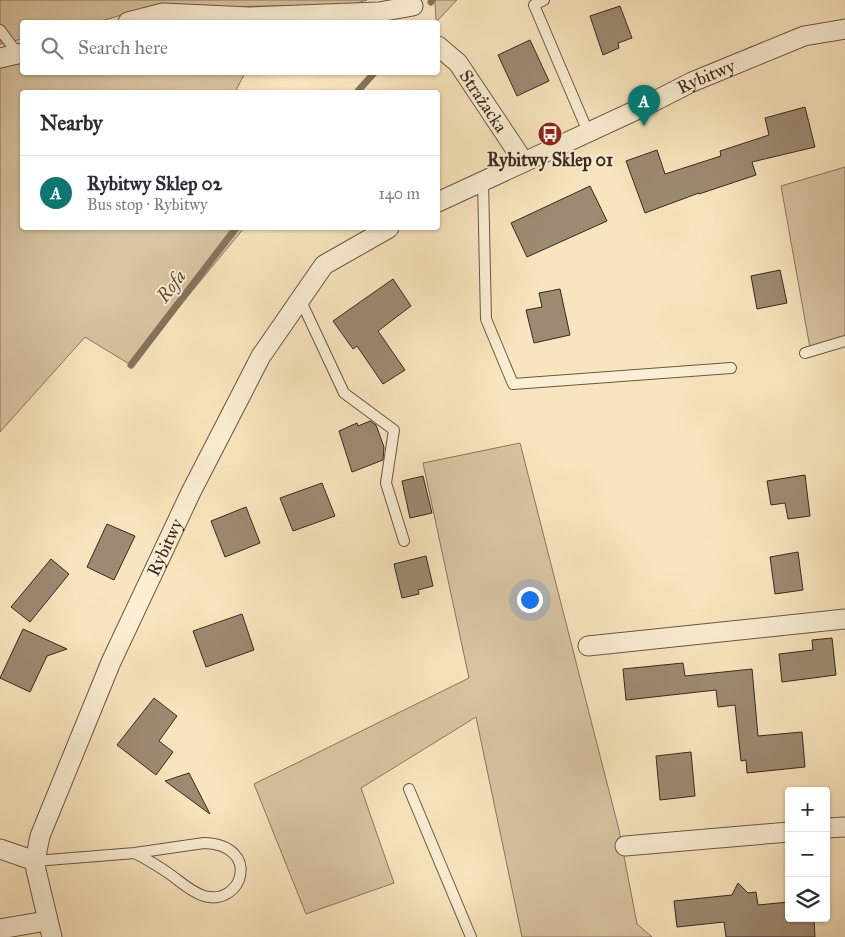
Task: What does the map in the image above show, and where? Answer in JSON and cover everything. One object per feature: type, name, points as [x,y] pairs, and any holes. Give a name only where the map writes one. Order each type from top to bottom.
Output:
[{"type":"street","points":[[137,20],[163,14],[249,17],[415,9]]},
{"type":"street","name":"Rybitwy","points":[[440,201],[692,82],[804,36],[845,29]]},
{"type":"street","name":"Strażacka","points":[[440,48],[458,63],[524,162]]},
{"type":"street","name":"Rybitwy","points":[[0,929],[49,929],[35,861],[46,820],[124,635],[192,492],[261,356],[324,265],[385,230]]},
{"type":"street","points":[[588,646],[845,619]]},
{"type":"street","points":[[830,828],[845,826]]},
{"type":"street","points":[[625,846],[785,832]]},
{"type":"street","points":[[0,849],[35,861]]},
{"type":"lane","points":[[544,0],[534,5],[588,132]]},
{"type":"lane","points":[[0,30],[14,55]]},
{"type":"lane","points":[[483,181],[486,319],[513,384],[731,368]]},
{"type":"lane","points":[[300,300],[344,393],[394,430],[386,483],[404,540]]},
{"type":"lane","points":[[805,353],[845,341]]},
{"type":"lane","points":[[409,789],[471,937]]},
{"type":"lane","points":[[35,861],[135,853],[204,843],[220,844],[227,847],[237,857],[240,864],[240,876],[233,890],[227,894],[218,897],[203,896],[188,888],[157,865],[135,853]]},
{"type":"shaded area","points":[[0,0],[367,0],[350,5],[201,7],[155,5],[105,20],[20,20],[20,39],[0,44]]},
{"type":"shaded area","points":[[435,0],[457,0],[438,20],[436,20]]},
{"type":"shaded area","points":[[20,63],[20,75],[244,75],[236,90],[20,90],[20,230],[242,230],[131,365],[85,337],[0,432],[0,68]]},
{"type":"shaded area","points":[[845,167],[845,338],[810,348],[781,186]]},
{"type":"shaded area","points":[[520,443],[619,830],[637,924],[652,937],[522,937],[476,717],[361,788],[394,883],[306,914],[254,784],[469,678],[423,463]]},
{"type":"building","points":[[620,6],[632,38],[618,43],[619,48],[603,55],[590,16]]},
{"type":"building","points":[[530,40],[549,81],[517,96],[498,55]]},
{"type":"building","points":[[805,107],[815,147],[752,162],[756,175],[645,213],[626,161],[657,150],[665,174],[721,156],[720,151],[769,135],[765,118]]},
{"type":"building","points":[[590,186],[607,221],[527,257],[511,223]]},
{"type":"building","points":[[780,270],[787,303],[757,309],[751,276]]},
{"type":"building","points":[[393,279],[411,306],[378,331],[405,370],[383,384],[357,346],[353,349],[333,321]]},
{"type":"building","points":[[560,289],[570,335],[534,343],[526,310],[542,307],[539,293]]},
{"type":"building","points":[[370,421],[376,425],[384,447],[383,460],[352,472],[339,431],[357,423],[358,426]]},
{"type":"building","points":[[805,475],[810,516],[788,519],[785,503],[771,505],[767,481]]},
{"type":"building","points":[[423,476],[432,513],[410,518],[402,481]]},
{"type":"building","points":[[322,483],[335,516],[293,531],[280,498]]},
{"type":"building","points":[[246,507],[260,543],[225,557],[211,521]]},
{"type":"building","points":[[107,524],[135,536],[114,580],[87,567]]},
{"type":"building","points":[[798,552],[803,590],[775,594],[770,557]]},
{"type":"building","points":[[426,556],[433,586],[418,590],[419,594],[402,598],[394,564]]},
{"type":"building","points":[[51,559],[69,574],[30,622],[11,607]]},
{"type":"building","points":[[242,614],[254,650],[206,667],[193,631]]},
{"type":"building","points":[[23,629],[67,649],[47,656],[30,692],[0,678]]},
{"type":"building","points":[[832,638],[836,675],[782,682],[779,654],[813,650],[812,640]]},
{"type":"building","points":[[683,663],[685,676],[752,669],[758,736],[802,732],[805,767],[747,773],[746,760],[741,761],[735,705],[718,707],[716,690],[626,700],[623,669]]},
{"type":"building","points":[[154,698],[177,716],[159,741],[173,752],[156,775],[117,745]]},
{"type":"building","points":[[691,752],[695,796],[660,800],[656,756]]},
{"type":"building","points":[[189,773],[210,814],[165,781]]},
{"type":"building","points":[[738,883],[748,893],[756,892],[758,905],[785,902],[785,922],[814,922],[815,937],[726,937],[724,922],[677,927],[674,901],[732,895]]},
{"type":"waterway","name":"Rofa","points":[[359,90],[372,75]]},
{"type":"waterway","name":"Rofa","points":[[131,365],[234,230]]},
{"type":"place","name":"Rybitwy Sklep 02","points":[[644,126]]},
{"type":"place","name":"Rybitwy Sklep 01","points":[[550,134]]}]
